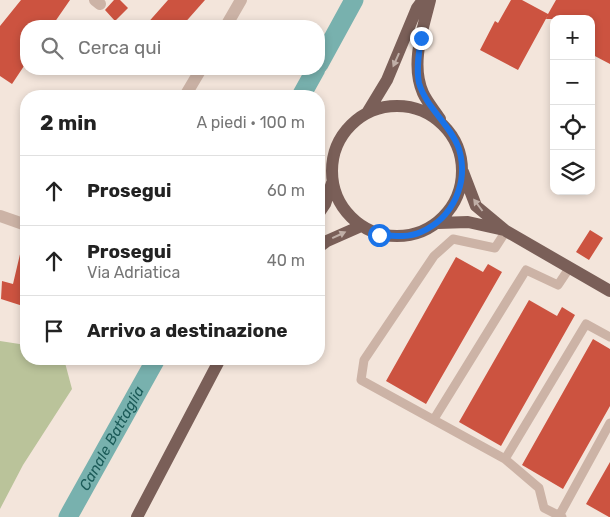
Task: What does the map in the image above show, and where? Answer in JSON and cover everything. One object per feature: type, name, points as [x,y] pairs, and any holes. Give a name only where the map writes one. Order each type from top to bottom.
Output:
[{"type":"main road","points":[[367,113],[387,80],[417,8],[423,0]]},
{"type":"main road","points":[[430,0],[419,52],[419,82],[424,95],[448,130],[458,149],[462,171],[476,206],[506,230],[610,291]]},
{"type":"main road","points":[[325,204],[332,183],[332,162],[338,142],[350,126],[367,113],[388,106],[410,107],[431,115],[448,130]]},
{"type":"main road","points":[[332,183],[338,200],[347,214],[361,226],[379,235],[400,237],[420,233],[438,223],[451,208],[460,190],[462,171]]},
{"type":"main road","points":[[438,223],[468,222],[506,230]]},
{"type":"main road","points":[[325,244],[361,226]]},
{"type":"main road","points":[[137,517],[217,365]]},
{"type":"street","points":[[229,20],[241,0]]},
{"type":"street","points":[[189,90],[197,75]]},
{"type":"street","points":[[0,216],[20,223]]},
{"type":"lane","points":[[506,230],[495,248],[454,239],[434,256],[364,360],[361,380],[505,459],[539,488],[544,508],[560,516],[610,423]]},
{"type":"lane","points":[[434,419],[526,270],[558,285],[570,268]]},
{"type":"lane","points":[[505,459],[586,324],[610,337]]},
{"type":"green space","points":[[0,341],[20,344],[20,365],[66,365],[72,389],[23,465],[0,509]]},
{"type":"building","points":[[21,0],[70,0],[56,20],[20,20],[20,72],[12,84],[0,76],[0,26]]},
{"type":"building","points":[[114,0],[120,0],[128,8],[116,20],[105,10]]},
{"type":"building","points":[[168,0],[205,0],[187,20],[150,20]]},
{"type":"building","points":[[511,0],[522,0],[548,14],[556,0],[610,0],[610,64],[595,56],[595,15],[550,15],[550,19],[546,19],[548,15],[518,70],[480,50],[495,21],[498,23]]},
{"type":"building","points":[[590,230],[603,238],[589,260],[576,252]]},
{"type":"building","points":[[20,254],[20,305],[1,299],[2,281],[13,284]]},
{"type":"building","points":[[456,257],[483,272],[488,264],[502,272],[426,404],[386,381]]},
{"type":"building","points":[[529,300],[557,316],[562,307],[575,315],[501,446],[459,422]]},
{"type":"building","points":[[593,339],[610,349],[610,406],[563,489],[522,465]]},
{"type":"building","points":[[610,462],[610,517],[609,517],[586,504]]},
{"type":"waterway","name":"Canale Battaglia","points":[[325,53],[354,0]]},
{"type":"waterway","name":"Canale Battaglia","points":[[304,90],[313,75]]},
{"type":"waterway","name":"Canale Battaglia","points":[[68,517],[153,365]]},
{"type":"route","points":[[379,235],[400,237],[420,233],[438,223],[451,208],[460,190],[462,171],[458,149],[448,130],[424,95],[419,82],[418,69],[421,38]]}]
